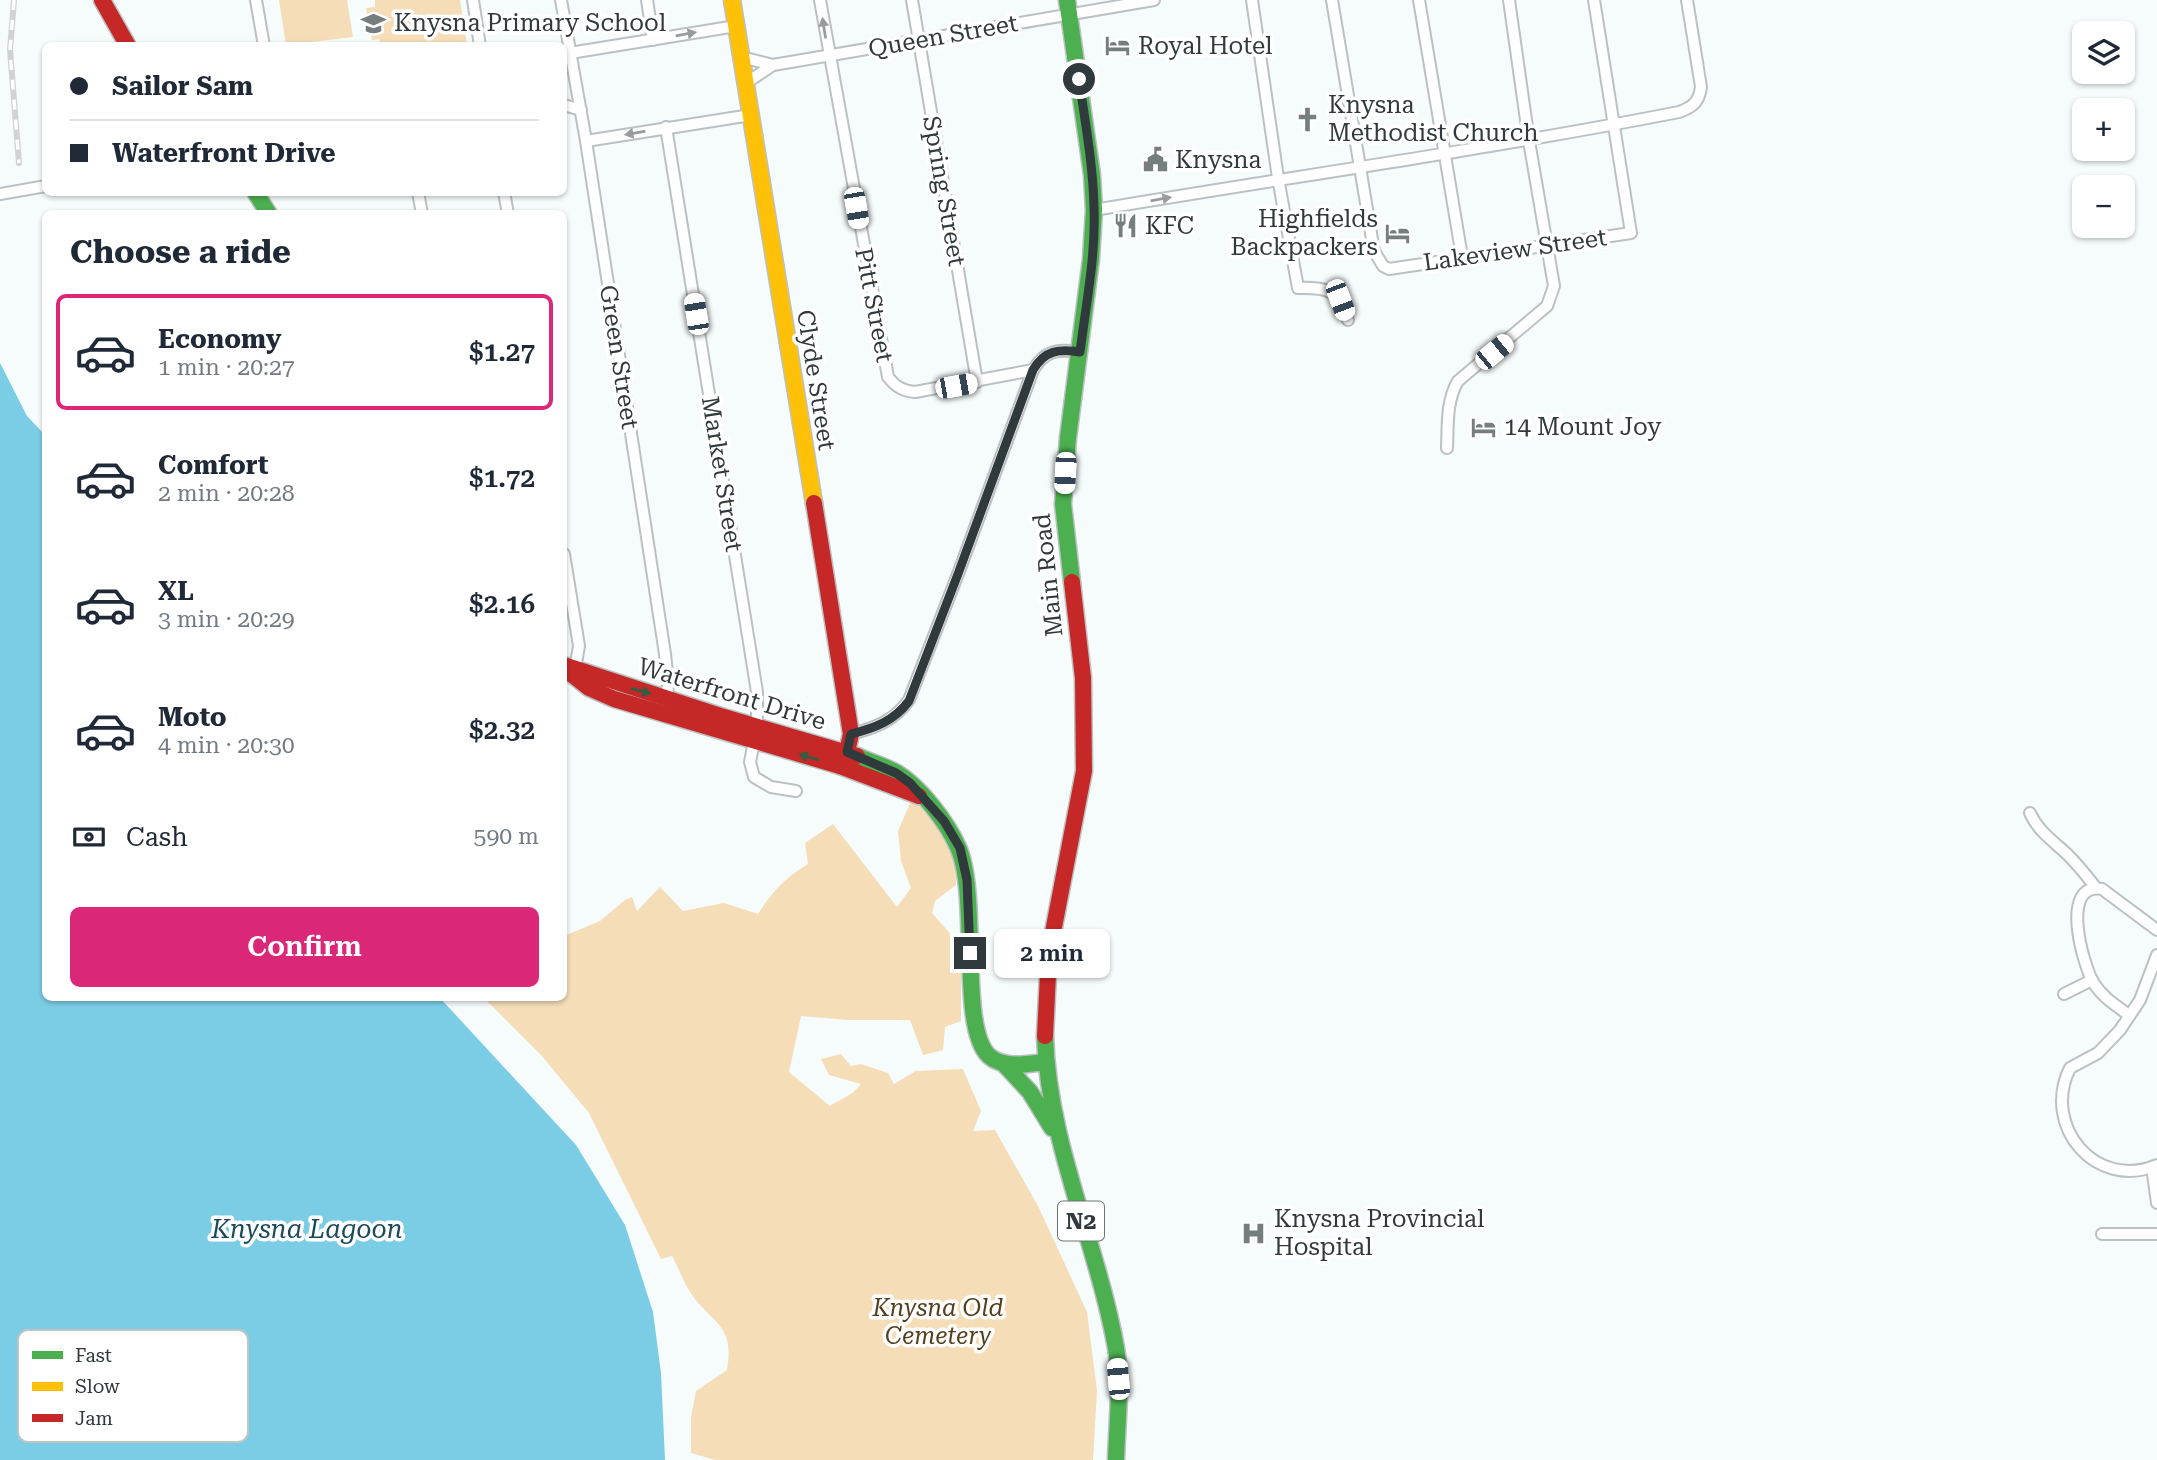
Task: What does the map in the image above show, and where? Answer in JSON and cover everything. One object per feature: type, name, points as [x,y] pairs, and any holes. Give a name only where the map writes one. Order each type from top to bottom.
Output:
[{"type":"main road","points":[[102,0],[126,42]]},
{"type":"main road","name":"Clyde Street","points":[[732,0],[851,734],[843,759]]},
{"type":"main road","name":"Main Road","points":[[1046,1062],[1045,1016],[1049,953],[1084,771],[1083,678],[1063,504],[1068,438],[1091,259],[1094,210],[1092,175],[1068,7]]},
{"type":"main road","name":"Waterfront Drive","points":[[569,669],[668,699],[756,734]]},
{"type":"main road","name":"Waterfront Drive","points":[[569,669],[589,688],[663,715],[756,734],[896,773],[910,783],[944,821],[960,848],[967,880],[974,1022],[978,1040],[983,1051],[1004,1064],[1030,1092],[1058,1138]]},
{"type":"main road","points":[[1004,1064],[1046,1062]]},
{"type":"main road","name":"N2","points":[[1046,1062],[1058,1138],[1105,1301],[1116,1350],[1116,1460]]},
{"type":"street","points":[[256,0],[263,42]]},
{"type":"street","points":[[473,0],[479,42]]},
{"type":"street","name":"Green Street","points":[[561,0],[586,141],[665,654],[668,699],[663,715]]},
{"type":"street","points":[[647,0],[653,40]]},
{"type":"street","name":"Pitt Street","points":[[820,0],[888,377],[905,391],[915,392],[1033,370]]},
{"type":"street","name":"Spring Street","points":[[912,0],[978,382]]},
{"type":"street","name":"Queen Street","points":[[741,57],[773,65],[918,40],[1068,7],[1154,0]]},
{"type":"street","points":[[1252,0],[1278,178],[1298,288],[1316,288],[1334,294],[1340,300],[1348,320]]},
{"type":"street","points":[[1332,0],[1359,167]]},
{"type":"street","points":[[1419,0],[1462,257]]},
{"type":"street","points":[[1447,448],[1448,411],[1458,381],[1547,306],[1554,286],[1529,141],[1510,0]]},
{"type":"street","points":[[1594,0],[1612,125]]},
{"type":"street","points":[[1094,210],[1278,178],[1529,141],[1679,112],[1690,108],[1699,97],[1699,70],[1687,0]]},
{"type":"street","points":[[570,53],[736,26]]},
{"type":"street","name":"Queen Street","points":[[746,83],[773,65]]},
{"type":"street","points":[[567,90],[576,85]]},
{"type":"street","points":[[567,106],[581,110]]},
{"type":"street","points":[[586,141],[751,115]]},
{"type":"street","name":"Lakeview Street","points":[[1359,167],[1377,258],[1383,266],[1390,269],[1632,233],[1612,125]]},
{"type":"street","name":"Market Street","points":[[666,127],[757,692],[756,734],[750,762],[754,777],[771,787],[796,791]]},
{"type":"street","points":[[0,194],[42,187]]},
{"type":"street","points":[[851,734],[874,728],[889,720],[901,712],[909,701],[1033,370],[1039,361],[1053,351],[1080,352]]},
{"type":"street","points":[[567,572],[579,646],[569,669]]},
{"type":"street","points":[[2030,813],[2045,835],[2096,888],[2111,895],[2157,930]]},
{"type":"street","points":[[2096,888],[2081,899],[2077,915],[2080,948],[2092,980],[2110,1003],[2129,1015]]},
{"type":"street","points":[[2157,955],[2140,1000],[2110,1042],[2098,1053],[2070,1068],[2063,1091],[2062,1109],[2073,1142],[2102,1166],[2132,1172],[2154,1166],[2157,1203]]},
{"type":"street","points":[[2064,994],[2092,980]]},
{"type":"street","points":[[2102,1234],[2157,1234]]},
{"type":"green space","points":[[279,0],[347,0],[353,37],[286,42]]},
{"type":"green space","points":[[375,0],[460,0],[467,42],[372,40],[366,8],[375,7]]},
{"type":"green space","name":"Knysna Old Cemetery","points":[[911,801],[929,812],[955,849],[956,885],[935,901],[932,913],[961,946],[961,1021],[945,1027],[943,1050],[923,1055],[910,1020],[849,1020],[801,1016],[789,1072],[830,1106],[861,1084],[829,1075],[821,1059],[841,1054],[851,1066],[861,1064],[888,1073],[894,1084],[916,1071],[963,1069],[981,1111],[973,1131],[995,1130],[1038,1206],[1087,1312],[1097,1390],[1093,1460],[715,1460],[691,1453],[691,1417],[696,1391],[727,1370],[729,1355],[725,1334],[692,1295],[672,1256],[661,1259],[589,1113],[542,1056],[487,1001],[567,1001],[567,935],[600,921],[632,897],[637,911],[660,887],[683,911],[724,903],[758,914],[780,886],[808,864],[805,843],[833,824],[897,907],[911,888],[901,861],[898,831]]},
{"type":"water","name":"Knysna Lagoon","points":[[0,363],[27,416],[42,432],[42,1001],[443,1001],[576,1145],[625,1225],[653,1312],[661,1373],[665,1460],[0,1460]]},
{"type":"railway","points":[[14,0],[10,50],[19,163]]},
{"type":"traffic: fast","points":[[1067,0],[1092,175],[1094,210],[1091,259],[1068,438],[1063,504],[1072,582]]},
{"type":"traffic: fast","points":[[258,196],[266,210]]},
{"type":"traffic: fast","points":[[857,756],[892,771],[915,787],[940,816],[958,847],[968,896],[974,1018],[980,1041],[989,1056],[1009,1064],[1046,1062]]},
{"type":"traffic: fast","points":[[1045,1036],[1055,1115],[1108,1309],[1116,1348],[1119,1390],[1116,1460]]},
{"type":"traffic: fast","points":[[1004,1064],[1030,1092],[1052,1128]]},
{"type":"traffic: slow","points":[[732,0],[814,503]]},
{"type":"traffic: jam","points":[[102,0],[126,42]]},
{"type":"traffic: jam","points":[[814,503],[851,734],[840,766]]},
{"type":"traffic: jam","points":[[1045,1036],[1049,953],[1084,771],[1083,678],[1072,582]]},
{"type":"traffic: jam","points":[[567,666],[724,717],[857,756]]},
{"type":"traffic: jam","points":[[567,671],[589,688],[614,699],[840,766],[919,796]]},
{"type":"place","name":"Knysna Primary School","points":[[374,23]]},
{"type":"place","name":"Royal Hotel","points":[[1118,46]]},
{"type":"place","name":"Knysna Methodist Church","points":[[1308,119]]},
{"type":"place","name":"Knysna","points":[[1155,160]]},
{"type":"place","name":"KFC","points":[[1125,226]]},
{"type":"place","name":"Highfields Backpackers","points":[[1398,233]]},
{"type":"place","name":"14 Mount Joy","points":[[1484,427]]},
{"type":"place","name":"Knysna Provincial Hospital","points":[[1254,1233]]},
{"type":"route","points":[[970,953],[967,880],[960,848],[944,821],[910,783],[896,773],[847,752],[851,734],[874,728],[889,720],[901,712],[909,701],[1033,370],[1039,361],[1053,351],[1080,352],[1094,210],[1079,79]]}]
